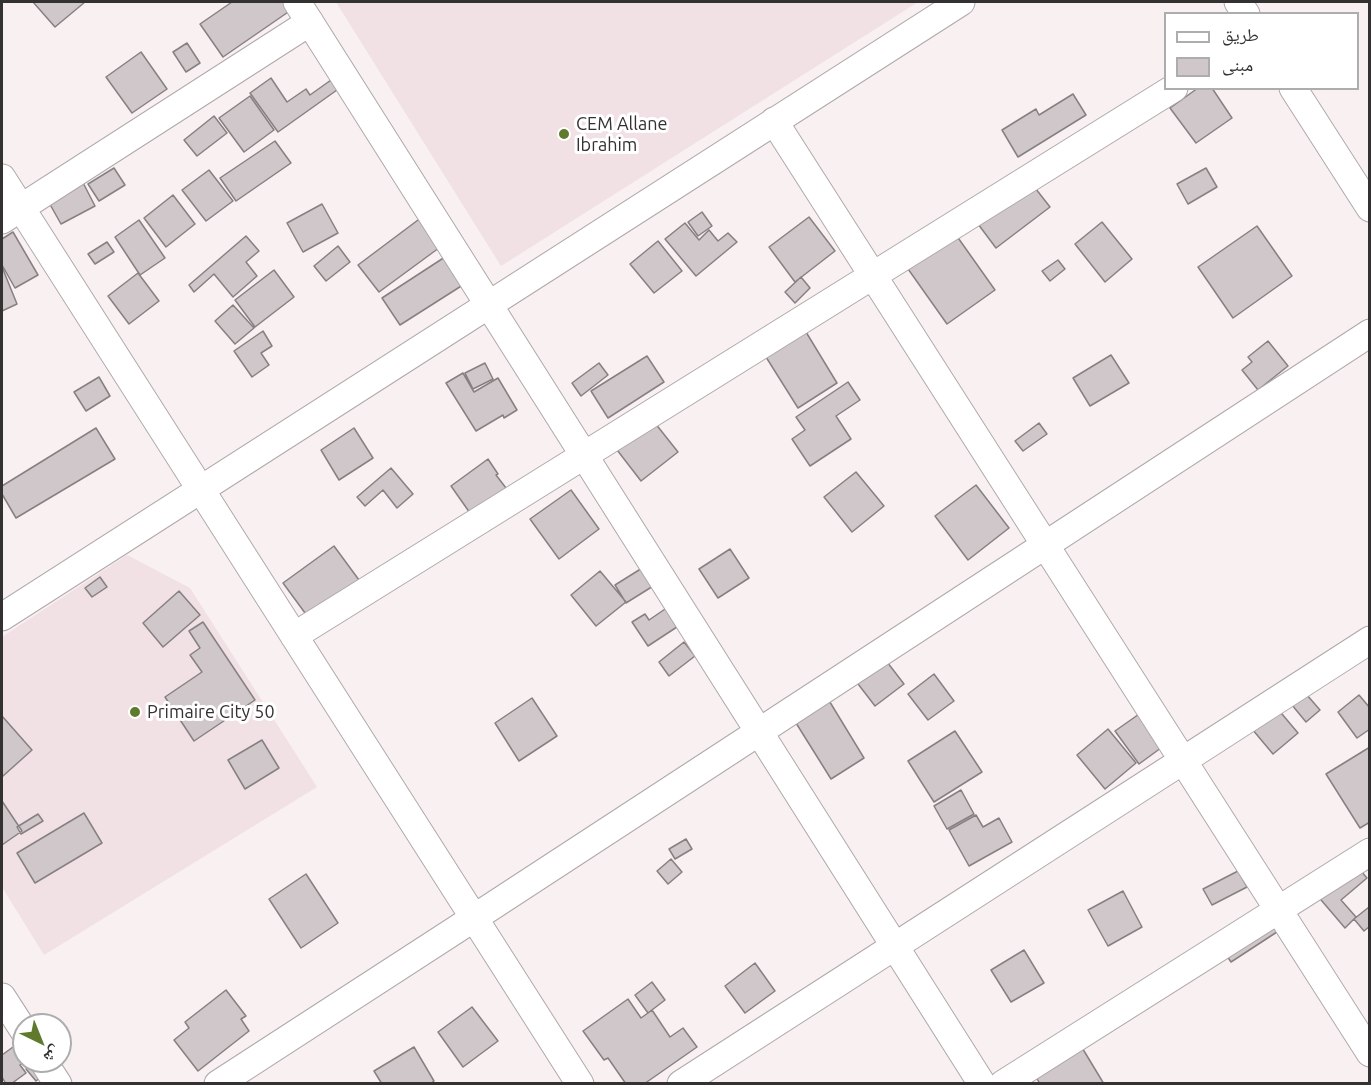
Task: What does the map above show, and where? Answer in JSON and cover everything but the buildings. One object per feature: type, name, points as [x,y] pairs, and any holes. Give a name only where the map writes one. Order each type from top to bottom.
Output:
[{"type":"street","points":[[2,617],[961,2]]},
{"type":"street","points":[[11,214],[303,12],[982,1083]]},
{"type":"street","points":[[294,636],[1171,90]]},
{"type":"street","points":[[1294,90],[1370,208]]},
{"type":"street","points":[[774,121],[1370,1053]]},
{"type":"street","points":[[2,178],[11,214],[200,489],[580,1083]]},
{"type":"street","points":[[218,1083],[1370,333]]},
{"type":"street","points":[[681,1083],[1370,640]]},
{"type":"street","points":[[1003,1083],[1370,852]]},
{"type":"street","points":[[2,996],[13,1013]]},
{"type":"shaded area","name":"CEM Allane Ibrahim","points":[[336,2],[918,2],[501,266]]},
{"type":"shaded area","name":"Primaire City 50","points":[[127,555],[190,588],[317,787],[44,955],[2,887],[2,637]]},
{"type":"place","name":"CEM Allane Ibrahim","points":[[564,134]]},
{"type":"place","name":"Primaire City 50","points":[[135,712]]}]
